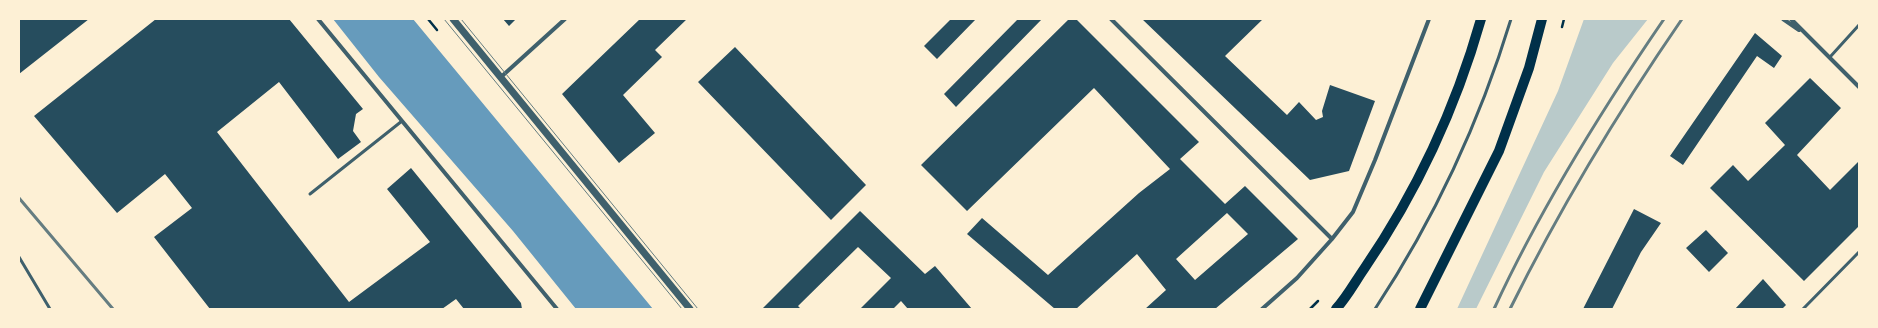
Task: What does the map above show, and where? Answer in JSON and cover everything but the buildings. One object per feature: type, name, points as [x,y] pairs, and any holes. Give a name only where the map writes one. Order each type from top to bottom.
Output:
[{"type":"main road","points":[[1336,309],[1386,237],[1427,161],[1460,82],[1481,19]]},
{"type":"main road","points":[[1420,309],[1499,151],[1529,68],[1542,19]]},
{"type":"street","points":[[318,19],[557,309]]},
{"type":"street","points":[[452,19],[690,309]]},
{"type":"street","points":[[501,77],[565,19]]},
{"type":"street","points":[[1111,19],[1332,239]]},
{"type":"street","points":[[1262,309],[1297,278],[1332,239],[1353,212],[1392,118],[1429,19]]},
{"type":"street","points":[[1783,19],[1808,35]]},
{"type":"street","points":[[1791,19],[1859,87]]},
{"type":"lane","points":[[1375,309],[1426,224],[1462,154],[1495,73],[1511,19]]},
{"type":"lane","points":[[1830,57],[1859,25]]},
{"type":"lane","points":[[310,194],[402,121]]},
{"type":"lane","points":[[1803,309],[1859,252]]},
{"type":"lane","points":[[19,256],[50,309]]},
{"type":"path","points":[[1310,309],[1318,300]]},
{"type":"shaded area","points":[[1584,19],[1648,19],[1613,63],[1544,172],[1476,309],[1457,309],[1558,91]]},
{"type":"water","points":[[333,19],[413,19],[653,309],[576,309],[513,231],[379,77]]},
{"type":"tram line","points":[[444,19],[682,309]]},
{"type":"tram line","points":[[461,19],[698,309]]},
{"type":"railway","points":[[1494,309],[1512,271],[1573,160],[1617,89],[1664,19]]},
{"type":"railway","points":[[1510,309],[1549,234],[1591,161],[1635,89],[1682,19]]},
{"type":"railway","points":[[19,198],[113,309]]}]
